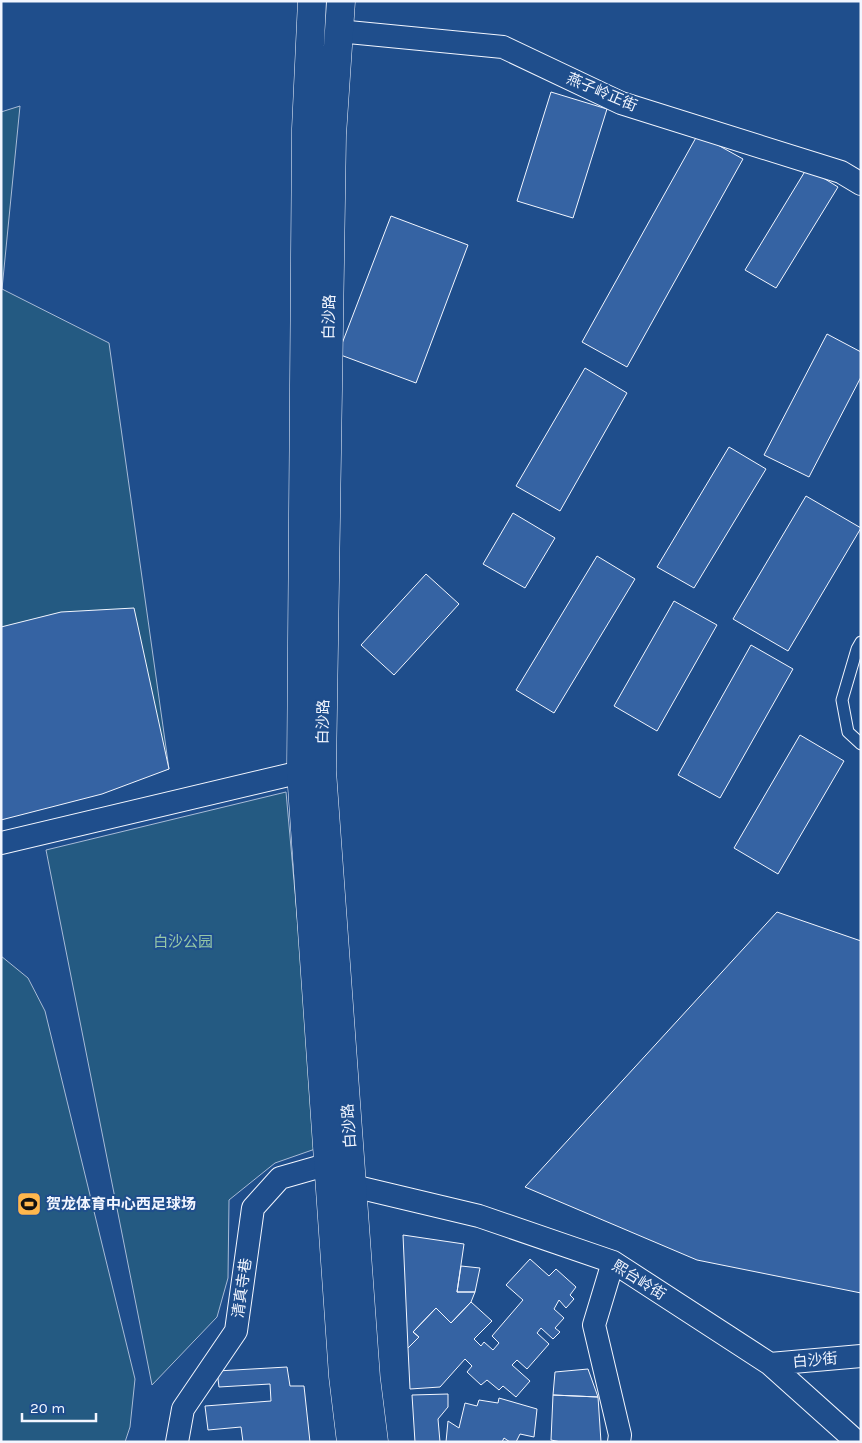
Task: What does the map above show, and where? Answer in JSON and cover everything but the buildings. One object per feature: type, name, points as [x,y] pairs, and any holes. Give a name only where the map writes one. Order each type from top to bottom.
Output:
[{"type":"street","name":"白沙路","points":[[312,1],[306,130],[301,772],[343,1376],[351,1442]]},
{"type":"street","name":"白沙路","points":[[341,1],[332,135],[322,772],[366,1378],[374,1442]]},
{"type":"street","name":"燕子岭正街","points":[[338,31],[503,47],[621,103],[841,172],[861,184]]},
{"type":"street","points":[[1,843],[301,772]]},
{"type":"street","name":"清真寺巷","points":[[177,1442],[183,1410],[236,1331],[254,1208],[280,1178],[329,1164]]},
{"type":"street","name":"熙台岭街","points":[[353,1186],[479,1216],[613,1262],[770,1364],[857,1442]]},
{"type":"street","points":[[613,1262],[594,1325],[620,1435],[619,1442]]},
{"type":"street","name":"白沙街","points":[[770,1364],[861,1356]]},
{"type":"lane","points":[[861,642],[857,649],[842,700],[848,732],[861,744]]},
{"type":"green space","points":[[20,106],[2,289],[109,343],[169,769],[1,811],[1,112]]},
{"type":"green space","name":"白沙公园","points":[[286,792],[318,1148],[275,1163],[229,1200],[228,1278],[217,1317],[152,1385],[46,850]]},
{"type":"green space","points":[[1,956],[28,978],[45,1011],[135,1379],[130,1427],[125,1442],[1,1442]]},
{"type":"place","name":"贺龙体育中心西足球场","points":[[29,1204]]}]
